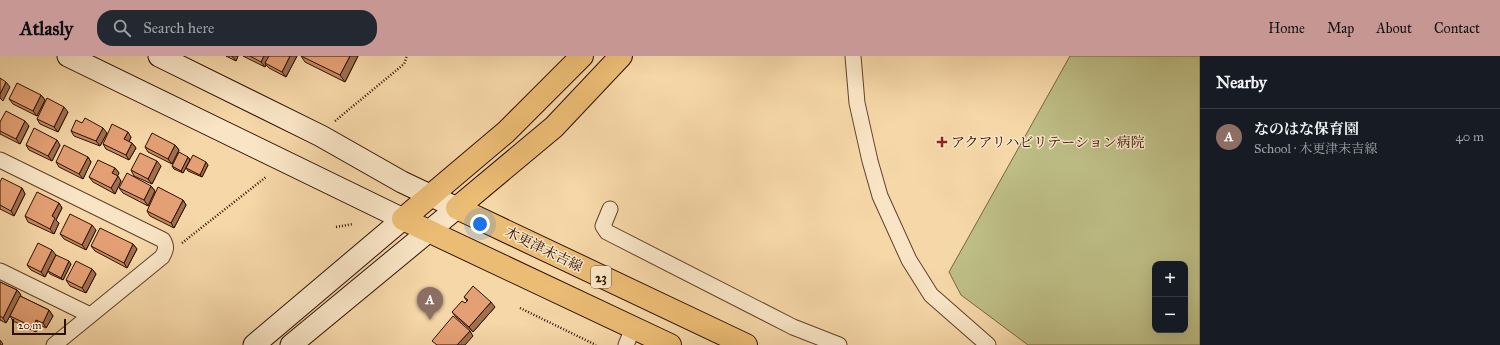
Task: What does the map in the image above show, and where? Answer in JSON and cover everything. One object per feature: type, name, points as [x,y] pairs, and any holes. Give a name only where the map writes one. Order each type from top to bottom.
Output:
[{"type":"main road","points":[[403,218],[506,132],[582,56]]},
{"type":"main road","points":[[457,208],[554,127],[621,56]]},
{"type":"main road","name":"木更津末吉線","points":[[457,208],[746,345]]},
{"type":"main road","name":"23","points":[[403,218],[630,336],[670,345]]},
{"type":"street","points":[[68,56],[403,218],[254,345]]},
{"type":"street","points":[[159,56],[321,136],[402,182],[457,208],[291,345]]},
{"type":"street","points":[[853,56],[857,103],[870,161],[880,196],[909,260],[931,295],[988,345]]},
{"type":"street","points":[[0,160],[163,240],[166,245],[166,251],[162,257],[54,345]]},
{"type":"street","points":[[610,209],[603,226],[607,232],[793,327],[839,345]]},
{"type":"street","points":[[0,270],[90,315]]},
{"type":"path","points":[[335,121],[404,64],[407,56]]},
{"type":"path","points":[[166,251],[178,246],[266,177]]},
{"type":"path","points":[[336,227],[353,224]]},
{"type":"path","points":[[520,308],[596,345]]},
{"type":"green space","points":[[1070,56],[1200,56],[1200,345],[1028,345],[961,295],[949,272]]},
{"type":"building","points":[[250,56],[264,56],[261,62]]},
{"type":"building","points":[[269,56],[290,56],[282,72],[265,63]]},
{"type":"building","points":[[301,56],[350,56],[340,75]]},
{"type":"building","points":[[0,78],[6,82],[0,94]]},
{"type":"building","points":[[17,83],[41,95],[33,111],[9,99]]},
{"type":"building","points":[[47,98],[64,107],[54,127],[37,119]]},
{"type":"building","points":[[6,111],[25,121],[16,139],[0,131],[0,122]]},
{"type":"building","points":[[85,118],[103,128],[96,141],[71,131],[76,120],[82,123]]},
{"type":"building","points":[[112,124],[128,132],[124,139],[132,143],[126,155],[103,144]]},
{"type":"building","points":[[34,128],[57,140],[48,156],[26,145]]},
{"type":"building","points":[[152,133],[175,145],[168,159],[145,147]]},
{"type":"building","points":[[64,145],[88,157],[79,174],[56,162]]},
{"type":"building","points":[[179,152],[188,157],[181,171],[172,166]]},
{"type":"building","points":[[140,153],[157,161],[148,179],[131,170]]},
{"type":"building","points":[[193,155],[206,162],[200,175],[186,168]]},
{"type":"building","points":[[98,160],[115,168],[112,173],[118,176],[111,188],[89,177]]},
{"type":"building","points":[[127,173],[151,186],[144,200],[119,188]]},
{"type":"building","points":[[2,178],[22,188],[11,211],[0,205],[0,182]]},
{"type":"building","points":[[158,187],[183,200],[171,223],[147,211]]},
{"type":"building","points":[[37,192],[59,203],[52,216],[55,218],[50,229],[25,216]]},
{"type":"building","points":[[70,214],[92,225],[82,245],[60,234]]},
{"type":"building","points":[[100,228],[133,244],[124,263],[91,246]]},
{"type":"building","points":[[38,243],[52,250],[41,272],[27,265]]},
{"type":"building","points":[[56,255],[69,261],[61,278],[48,271]]},
{"type":"building","points":[[76,261],[92,269],[82,288],[66,280]]},
{"type":"building","points":[[0,282],[17,290],[3,318],[0,316]]},
{"type":"building","points":[[473,286],[491,302],[469,327],[452,312],[462,301],[465,303],[468,300],[464,297]]},
{"type":"building","points":[[20,296],[49,310],[43,323],[36,320],[33,327],[10,316]]},
{"type":"building","points":[[453,316],[470,331],[457,345],[437,345],[432,341]]},
{"type":"place","name":"アクアリハビリテーション病院","points":[[942,142]]},
{"type":"place","name":"なのはな保育園","points":[[430,320]]}]
